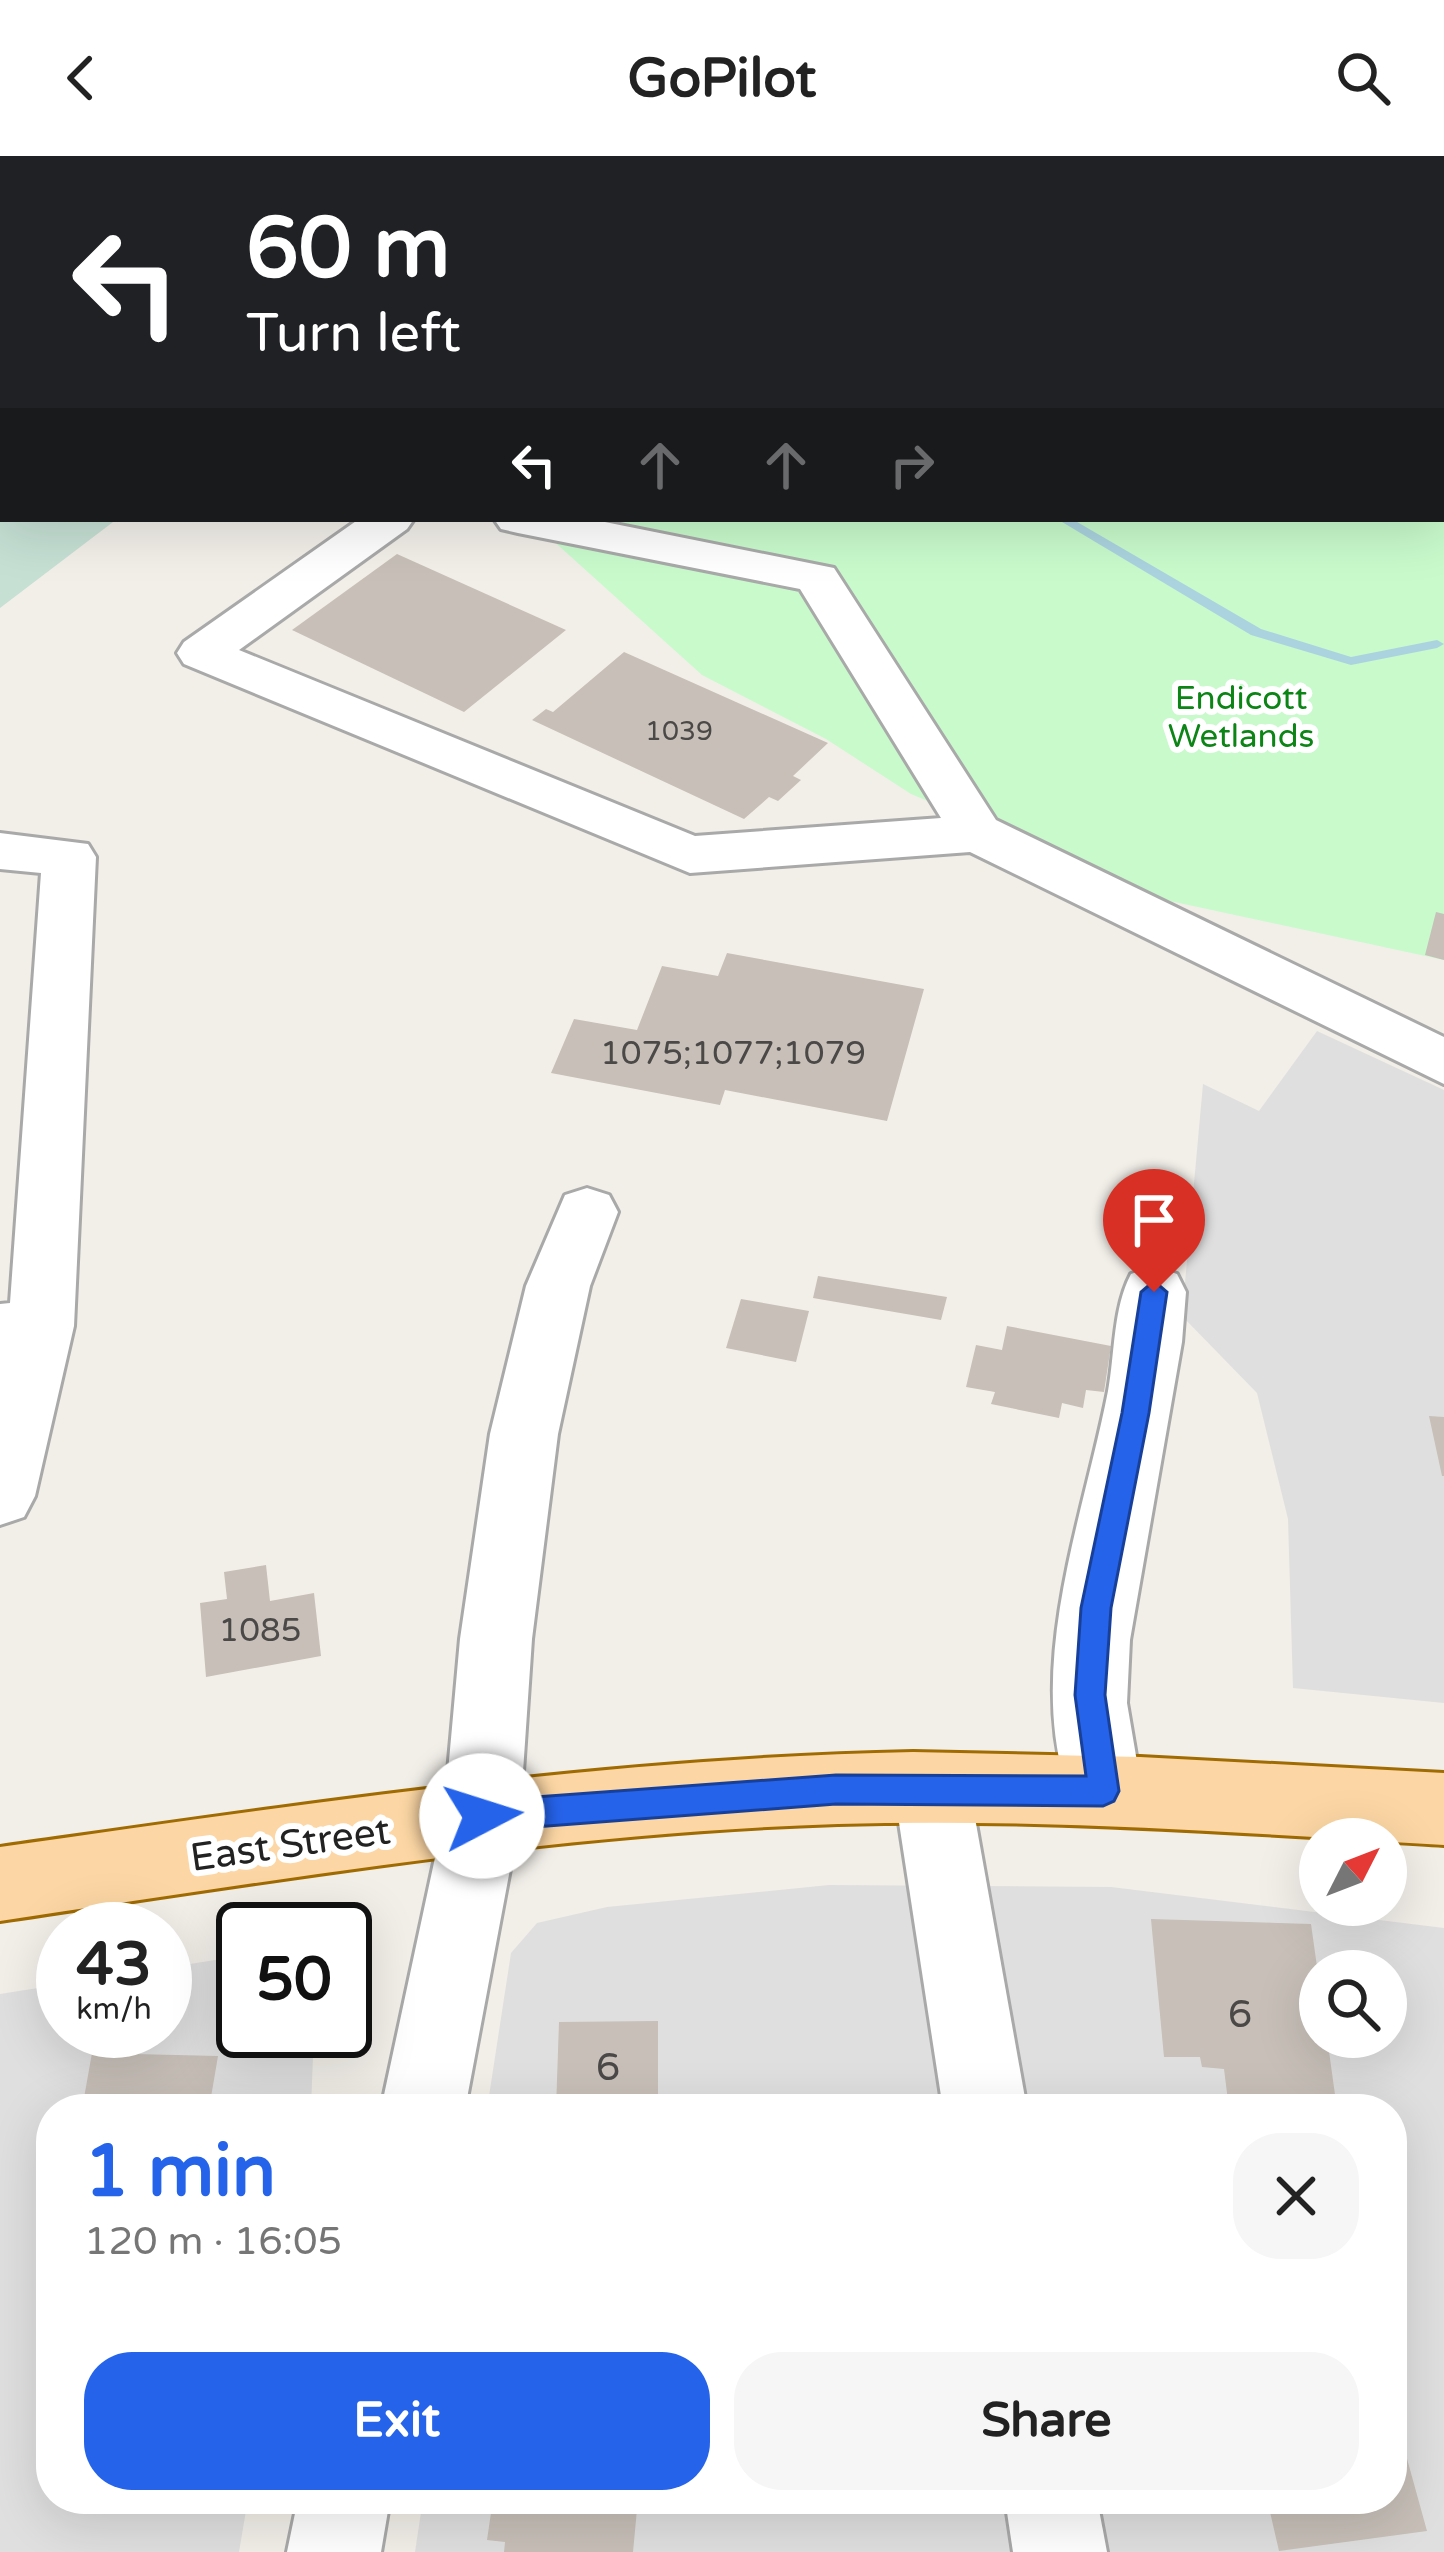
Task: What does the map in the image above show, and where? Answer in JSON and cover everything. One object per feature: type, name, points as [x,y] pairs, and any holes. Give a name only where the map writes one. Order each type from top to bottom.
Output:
[{"type":"main road","name":"East Street","points":[[0,1884],[482,1816],[836,1789],[1103,1791],[1444,1809]]},
{"type":"street","points":[[386,522],[202,653],[690,855],[977,832],[1444,1063]]},
{"type":"street","points":[[533,522],[817,578],[977,832]]},
{"type":"street","points":[[0,851],[69,857],[0,1496]]},
{"type":"street","points":[[426,2094],[482,1816],[496,1639],[524,1434],[558,1286],[587,1212]]},
{"type":"street","points":[[1103,1791],[1090,1695],[1096,1608],[1136,1413],[1154,1292]]},
{"type":"street","points":[[932,1790],[983,2094]]},
{"type":"street","points":[[334,2552],[341,2514]]},
{"type":"street","points":[[1054,2514],[1060,2552]]},
{"type":"shaded area","points":[[1317,1031],[1444,1090],[1444,1703],[1293,1688],[1288,1519],[1257,1393],[1182,1316],[1203,1084],[1259,1111]]},
{"type":"shaded area","points":[[829,1885],[1111,1887],[1299,1910],[1299,1926],[1407,1923],[1444,1928],[1444,2552],[415,2552],[421,2514],[1407,2514],[1407,2094],[489,2094],[511,1953],[537,1923],[607,1907]]},
{"type":"shaded area","points":[[216,1960],[216,2058],[313,2058],[312,2094],[36,2094],[36,2514],[245,2514],[239,2552],[0,2552],[0,1994],[36,1988],[36,2058],[192,2058],[192,1964]]},
{"type":"green space","points":[[0,522],[113,522],[0,608]]},
{"type":"green space","name":"Endicott Wetlands","points":[[532,522],[1444,522],[1444,960],[1170,901],[911,794],[826,739],[702,675]]},
{"type":"building","points":[[397,554],[566,630],[464,712],[292,630]]},
{"type":"building","points":[[624,652],[828,743],[793,776],[801,780],[778,801],[769,797],[744,819],[532,720],[546,709],[553,712]]},
{"type":"building","points":[[1436,912],[1444,914],[1444,960],[1425,955]]},
{"type":"building","points":[[727,953],[924,989],[887,1121],[725,1090],[720,1105],[551,1073],[574,1019],[637,1030],[662,966],[718,976]]},
{"type":"building","points":[[818,1276],[947,1297],[941,1320],[813,1298]]},
{"type":"building","points":[[741,1299],[809,1311],[796,1362],[726,1348]]},
{"type":"building","points":[[1007,1326],[1111,1346],[1104,1392],[1086,1390],[1083,1408],[1062,1403],[1059,1418],[991,1404],[995,1392],[966,1387],[976,1345],[1002,1350]]},
{"type":"building","points":[[1429,1416],[1444,1417],[1444,1476],[1442,1476]]},
{"type":"building","points":[[266,1565],[270,1601],[314,1593],[321,1656],[206,1677],[200,1603],[227,1599],[224,1572]]},
{"type":"building","points":[[1151,1919],[1311,1926],[1315,1950],[1299,1950],[1299,2058],[1330,2058],[1335,2094],[1227,2094],[1224,2069],[1202,2067],[1200,2057],[1164,2057]]},
{"type":"building","points":[[658,2021],[658,2094],[557,2094],[559,2022]]},
{"type":"building","points":[[192,2055],[218,2058],[212,2094],[85,2094],[91,2058]]},
{"type":"building","points":[[1407,2459],[1427,2531],[1279,2551],[1270,2514],[1407,2514]]},
{"type":"building","points":[[491,2514],[637,2514],[633,2552],[504,2552],[505,2542],[487,2540]]},
{"type":"waterway","points":[[1068,522],[1256,632],[1351,661],[1437,644]]},
{"type":"route","points":[[482,1816],[836,1789],[1103,1791],[1090,1695],[1096,1608],[1136,1413],[1154,1292]]}]
